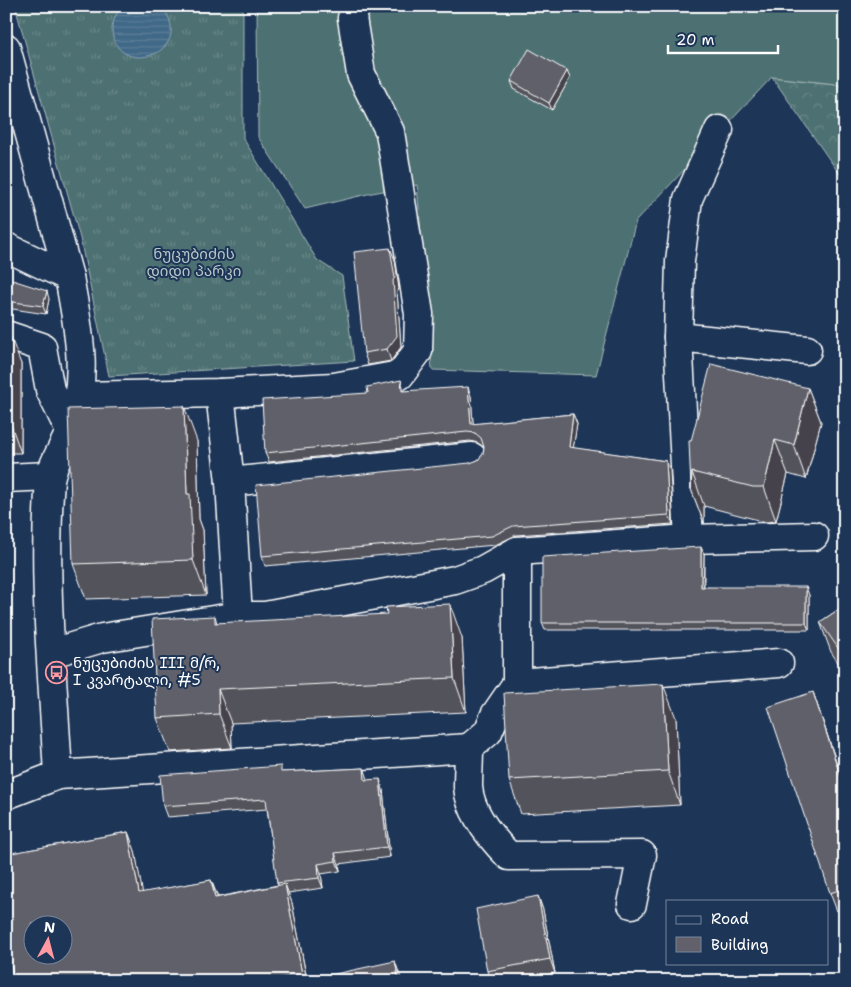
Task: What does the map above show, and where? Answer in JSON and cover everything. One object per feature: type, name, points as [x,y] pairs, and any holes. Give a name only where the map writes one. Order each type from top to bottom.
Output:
[{"type":"street","points":[[79,396],[220,394],[334,387],[400,376],[418,351],[419,314],[390,132],[361,74],[352,18],[356,6]]},
{"type":"street","points":[[6,48],[69,278],[82,348],[79,396],[70,431],[50,476],[47,533],[58,775]]},
{"type":"street","points":[[690,539],[678,338],[680,261],[688,199],[718,130]]},
{"type":"street","points":[[6,247],[69,278]]},
{"type":"street","points":[[6,335],[42,347],[50,390],[70,431]]},
{"type":"street","points":[[678,338],[808,350]]},
{"type":"street","points":[[220,394],[230,482],[238,616]]},
{"type":"street","points":[[230,482],[472,456]]},
{"type":"street","points":[[6,478],[50,476]]},
{"type":"street","points":[[52,654],[102,638],[238,616],[265,616],[455,580],[483,570],[517,551],[690,539],[814,536]]},
{"type":"street","points":[[6,796],[58,775],[469,748],[488,732],[495,715],[517,683],[517,551]]},
{"type":"street","points":[[517,683],[779,663]]},
{"type":"street","points":[[469,748],[468,790],[480,820],[491,839],[509,856],[642,855],[632,904]]},
{"type":"green space","name":"ნუცუბიძის დიდი პარკი","points":[[15,6],[243,6],[243,138],[317,260],[342,276],[354,361],[109,376],[80,238]]},
{"type":"green space","points":[[257,6],[845,6],[845,85],[772,77],[636,221],[596,375],[432,370],[417,185],[372,193],[305,209],[258,137]]},
{"type":"green space","points":[[772,77],[845,85],[845,182]]},
{"type":"water","points":[[123,6],[163,8],[171,24],[170,38],[163,49],[151,55],[138,57],[126,54],[116,45],[112,27],[117,14]]},
{"type":"building","points":[[529,49],[567,71],[549,103],[511,81]]},
{"type":"building","points":[[390,248],[395,278],[393,280],[397,336],[387,349],[364,353],[354,252]]},
{"type":"building","points":[[6,278],[47,291],[43,306],[6,301]]},
{"type":"building","points":[[6,330],[8,330],[9,419],[6,419]]},
{"type":"building","points":[[711,364],[808,388],[794,445],[775,440],[764,487],[753,487],[692,472],[691,489],[689,441],[691,441]]},
{"type":"building","points":[[401,380],[402,391],[468,387],[471,424],[573,414],[569,447],[666,461],[669,515],[513,526],[492,536],[262,556],[256,485],[470,463],[478,460],[483,454],[484,447],[481,438],[475,433],[467,432],[265,453],[262,400],[368,393],[367,387]]},
{"type":"building","points":[[184,406],[187,494],[190,494],[193,560],[73,564],[68,409]]},
{"type":"building","points":[[701,547],[701,587],[806,587],[806,623],[542,623],[542,557]]},
{"type":"building","points":[[450,604],[454,678],[218,689],[219,714],[157,718],[152,619],[215,616],[215,623],[387,614],[386,607]]},
{"type":"building","points":[[845,605],[845,658],[820,622]]},
{"type":"building","points":[[663,684],[668,771],[509,780],[504,693]]},
{"type":"building","points":[[813,692],[845,790],[845,888],[830,893],[768,707]]},
{"type":"building","points":[[281,766],[281,772],[364,768],[365,780],[380,779],[387,847],[335,853],[336,861],[318,864],[319,878],[277,883],[266,799],[163,806],[160,775]]},
{"type":"building","points":[[128,832],[139,893],[211,880],[215,898],[285,884],[302,974],[264,981],[207,981],[206,977],[185,981],[171,981],[170,978],[157,981],[14,981],[6,942],[6,854]]},
{"type":"building","points":[[538,896],[550,959],[487,971],[476,909]]},
{"type":"building","points":[[395,961],[399,981],[303,981]]},
{"type":"place","name":"ნუცუბიძის III მ/რ, I კვარტალი, #5","points":[[57,672]]}]
